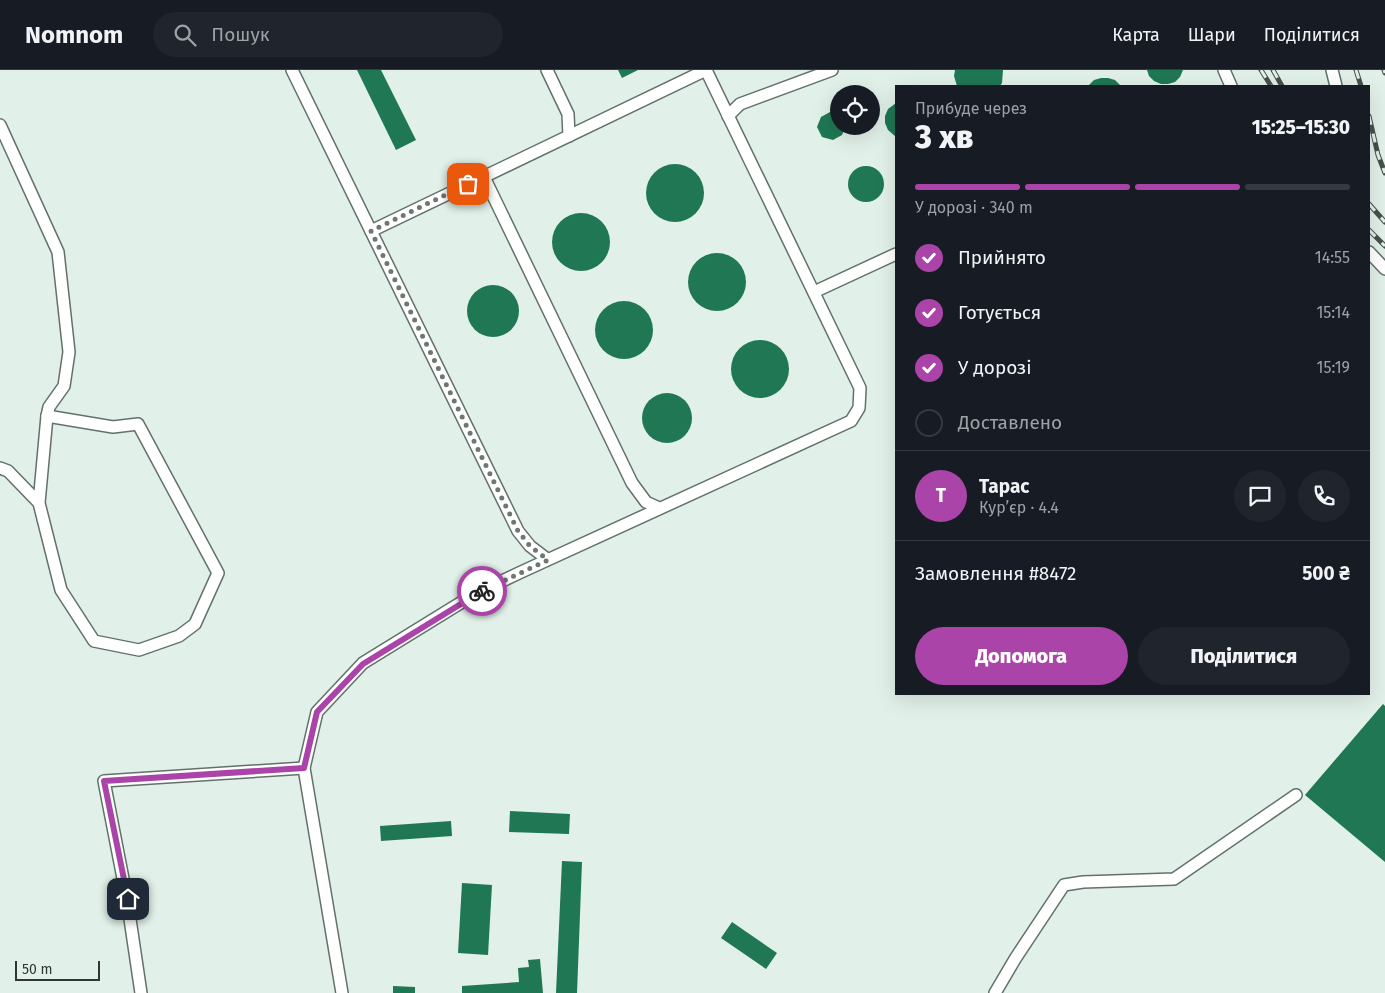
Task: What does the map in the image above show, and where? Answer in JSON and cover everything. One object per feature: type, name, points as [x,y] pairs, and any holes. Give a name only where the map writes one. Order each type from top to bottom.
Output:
[{"type":"street","points":[[292,70],[518,531],[530,546],[548,560]]},
{"type":"street","points":[[547,70],[568,114],[569,136]]},
{"type":"street","points":[[342,993],[304,768],[317,712],[363,664],[475,594],[519,572],[851,421],[859,408],[860,388],[706,70],[371,231]]},
{"type":"street","points":[[728,116],[740,104],[832,70]]},
{"type":"street","points":[[1224,70],[1231,85]]},
{"type":"street","points":[[1332,70],[1336,85]]},
{"type":"street","points":[[0,125],[58,252],[69,352],[64,386],[48,408],[47,416],[39,503],[61,590],[94,641],[139,650],[179,636],[195,624],[218,573],[138,424],[113,427],[47,416]]},
{"type":"street","points":[[484,177],[632,483],[646,502],[660,508]]},
{"type":"street","points":[[1370,253],[1385,269]]},
{"type":"street","points":[[814,292],[895,254]]},
{"type":"street","points":[[0,468],[8,471],[39,503]]},
{"type":"street","points":[[141,993],[128,899],[104,781],[304,768]]},
{"type":"street","points":[[995,993],[1015,959],[1064,886],[1083,882],[1174,879],[1296,795]]},
{"type":"building","points":[[357,70],[381,70],[416,140],[396,150]]},
{"type":"building","points":[[618,70],[638,70],[622,78]]},
{"type":"building","points":[[955,70],[1003,70],[1001,85],[957,85],[954,76]]},
{"type":"building","points":[[1147,70],[1183,70],[1175,82],[1161,84],[1149,76]]},
{"type":"building","points":[[1108,78],[1115,80],[1120,85],[1089,85],[1094,80]]},
{"type":"building","points":[[895,104],[895,136],[888,130],[885,123],[888,109]]},
{"type":"building","points":[[830,112],[830,135],[842,135],[833,140],[822,137],[817,127],[821,117]]},
{"type":"building","points":[[675,164],[691,169],[699,177],[704,193],[699,209],[691,217],[675,222],[659,217],[651,209],[646,193],[651,177],[659,169]]},
{"type":"building","points":[[866,166],[873,167],[879,171],[883,177],[883,191],[879,197],[873,201],[866,202],[859,201],[853,197],[849,191],[848,184],[849,177],[853,171],[859,167]]},
{"type":"building","points":[[581,213],[597,218],[605,226],[610,242],[605,258],[597,266],[581,271],[565,266],[557,258],[552,242],[557,226],[565,218]]},
{"type":"building","points":[[717,253],[733,258],[741,266],[746,282],[741,298],[733,306],[717,311],[701,306],[693,298],[688,282],[693,266],[701,258]]},
{"type":"building","points":[[493,285],[503,287],[511,293],[517,301],[519,311],[517,321],[511,329],[503,335],[493,337],[483,335],[475,329],[469,321],[467,311],[469,301],[475,293],[483,287]]},
{"type":"building","points":[[624,301],[640,306],[648,314],[653,330],[648,346],[640,354],[624,359],[608,354],[600,346],[595,330],[600,314],[608,306]]},
{"type":"building","points":[[760,340],[776,345],[784,353],[789,369],[784,385],[776,393],[760,398],[744,393],[736,385],[731,369],[736,353],[744,345]]},
{"type":"building","points":[[662,393],[672,393],[685,400],[692,413],[692,423],[685,436],[672,443],[662,443],[653,439],[646,432],[642,423],[642,413],[646,404],[653,397]]},
{"type":"building","points":[[1383,704],[1385,706],[1385,862],[1305,795]]},
{"type":"building","points":[[510,811],[570,814],[569,834],[509,832]]},
{"type":"building","points":[[451,821],[452,836],[381,841],[380,826]]},
{"type":"building","points":[[562,861],[582,862],[577,993],[556,993]]},
{"type":"building","points":[[462,883],[492,885],[488,955],[458,953]]},
{"type":"building","points":[[732,922],[777,953],[766,969],[721,938]]},
{"type":"building","points":[[540,959],[543,993],[462,993],[462,986],[519,982],[518,968],[529,967],[528,960]]},
{"type":"building","points":[[393,986],[415,987],[415,993],[393,993]]},
{"type":"railway","points":[[1261,70],[1270,85]]},
{"type":"railway","points":[[1273,70],[1281,85]]},
{"type":"railway","points":[[1356,70],[1361,85]]},
{"type":"railway","points":[[1370,120],[1378,155],[1385,173]]},
{"type":"railway","points":[[1370,205],[1385,222]]},
{"type":"railway","points":[[1370,231],[1385,246]]},
{"type":"way so far","points":[[468,184],[371,231],[518,531],[530,546],[548,560],[482,591]]},
{"type":"route","points":[[128,899],[104,781],[304,768],[317,712],[363,664],[482,591]]}]
